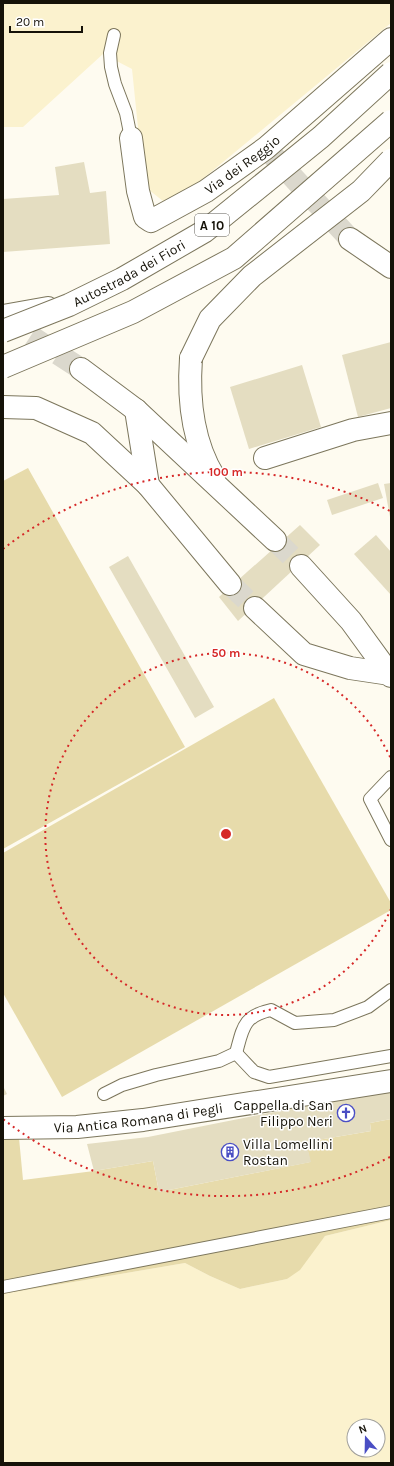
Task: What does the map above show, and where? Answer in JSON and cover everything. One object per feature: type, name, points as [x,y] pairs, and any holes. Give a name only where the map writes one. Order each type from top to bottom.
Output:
[{"type":"main road","name":"Via dei Reggio","points":[[130,138],[138,191],[145,217],[151,221],[206,191],[266,148],[391,39]]},
{"type":"main road","name":"Autostrada dei Fiori","points":[[3,331],[69,305],[122,279],[205,231],[321,137],[391,73]]},
{"type":"main road","name":"A 10","points":[[3,367],[133,312],[234,258],[391,121]]},
{"type":"main road","points":[[221,490],[203,455],[192,416],[190,391],[191,358],[210,319],[252,276],[360,191],[391,160]]},
{"type":"main road","points":[[350,239],[391,267]]},
{"type":"main road","points":[[3,316],[69,305]]},
{"type":"main road","points":[[81,369],[136,410],[275,540]]},
{"type":"main road","points":[[3,407],[36,408],[92,433],[148,485],[230,584]]},
{"type":"main road","points":[[136,410],[148,485]]},
{"type":"main road","points":[[265,458],[353,430],[391,423]]},
{"type":"main road","points":[[301,566],[351,622],[391,675]]},
{"type":"main road","points":[[255,608],[304,654],[350,668],[391,675]]},
{"type":"main road","name":"Via Antica Romana di Pegli","points":[[3,1128],[77,1127],[143,1120],[391,1081]]},
{"type":"lane","points":[[114,35],[110,53],[111,67],[115,84],[126,113],[130,138]]},
{"type":"lane","points":[[391,777],[370,799],[391,840]]},
{"type":"lane","points":[[104,1094],[122,1085],[156,1075],[219,1061],[236,1052],[241,1034],[248,1019],[259,1012],[271,1010],[295,1023],[334,1020],[368,1007],[391,990]]},
{"type":"lane","points":[[236,1052],[254,1072],[269,1077],[391,1056]]},
{"type":"lane","points":[[3,1287],[391,1212]]},
{"type":"shaded area","points":[[3,3],[391,3],[391,23],[182,196],[163,201],[144,186],[132,69],[103,54],[23,127],[3,127]]},
{"type":"shaded area","points":[[28,468],[185,747],[3,849],[3,481]]},
{"type":"shaded area","points":[[274,698],[391,903],[391,910],[62,1097],[3,993],[3,853]]},
{"type":"shaded area","name":"Villa Lomellini Rostan","points":[[391,1119],[391,1220],[325,1236],[300,1270],[287,1279],[240,1289],[185,1263],[3,1294],[3,1139],[19,1138],[23,1180],[94,1171],[153,1161],[159,1192],[310,1162],[306,1142],[371,1131],[370,1123]]},
{"type":"shaded area","points":[[391,1220],[391,1463],[3,1463],[3,1294],[185,1263],[240,1289],[287,1279],[325,1236]]},
{"type":"building","points":[[84,162],[90,193],[106,191],[110,244],[3,252],[3,199],[59,195],[55,167]]},
{"type":"building","points":[[391,342],[391,408],[358,417],[342,355]]},
{"type":"building","points":[[302,365],[321,427],[249,449],[230,387]]},
{"type":"building","points":[[378,483],[383,498],[332,515],[327,500]]},
{"type":"building","points":[[391,483],[391,517],[390,517],[384,484]]},
{"type":"building","points":[[300,525],[320,545],[238,621],[219,597]]},
{"type":"building","points":[[376,535],[391,552],[391,595],[354,554]]},
{"type":"building","points":[[128,556],[214,707],[195,718],[109,567]]},
{"type":"building","points":[[3,1086],[7,1094],[3,1096]]},
{"type":"building","name":"Villa Lomellini Rostan","points":[[391,1092],[391,1119],[370,1123],[371,1131],[306,1142],[311,1162],[159,1192],[153,1161],[94,1171],[87,1144],[148,1137],[299,1107]]},
{"type":"tunnel","points":[[266,148],[350,239]]},
{"type":"tunnel","points":[[3,318],[81,369]]},
{"type":"tunnel","points":[[275,540],[301,566]]},
{"type":"tunnel","points":[[230,584],[255,608]]},
{"type":"place","name":"Cappella di San Filippo Neri","points":[[346,1113]]},
{"type":"place","name":"Villa Lomellini Rostan","points":[[230,1152]]}]
